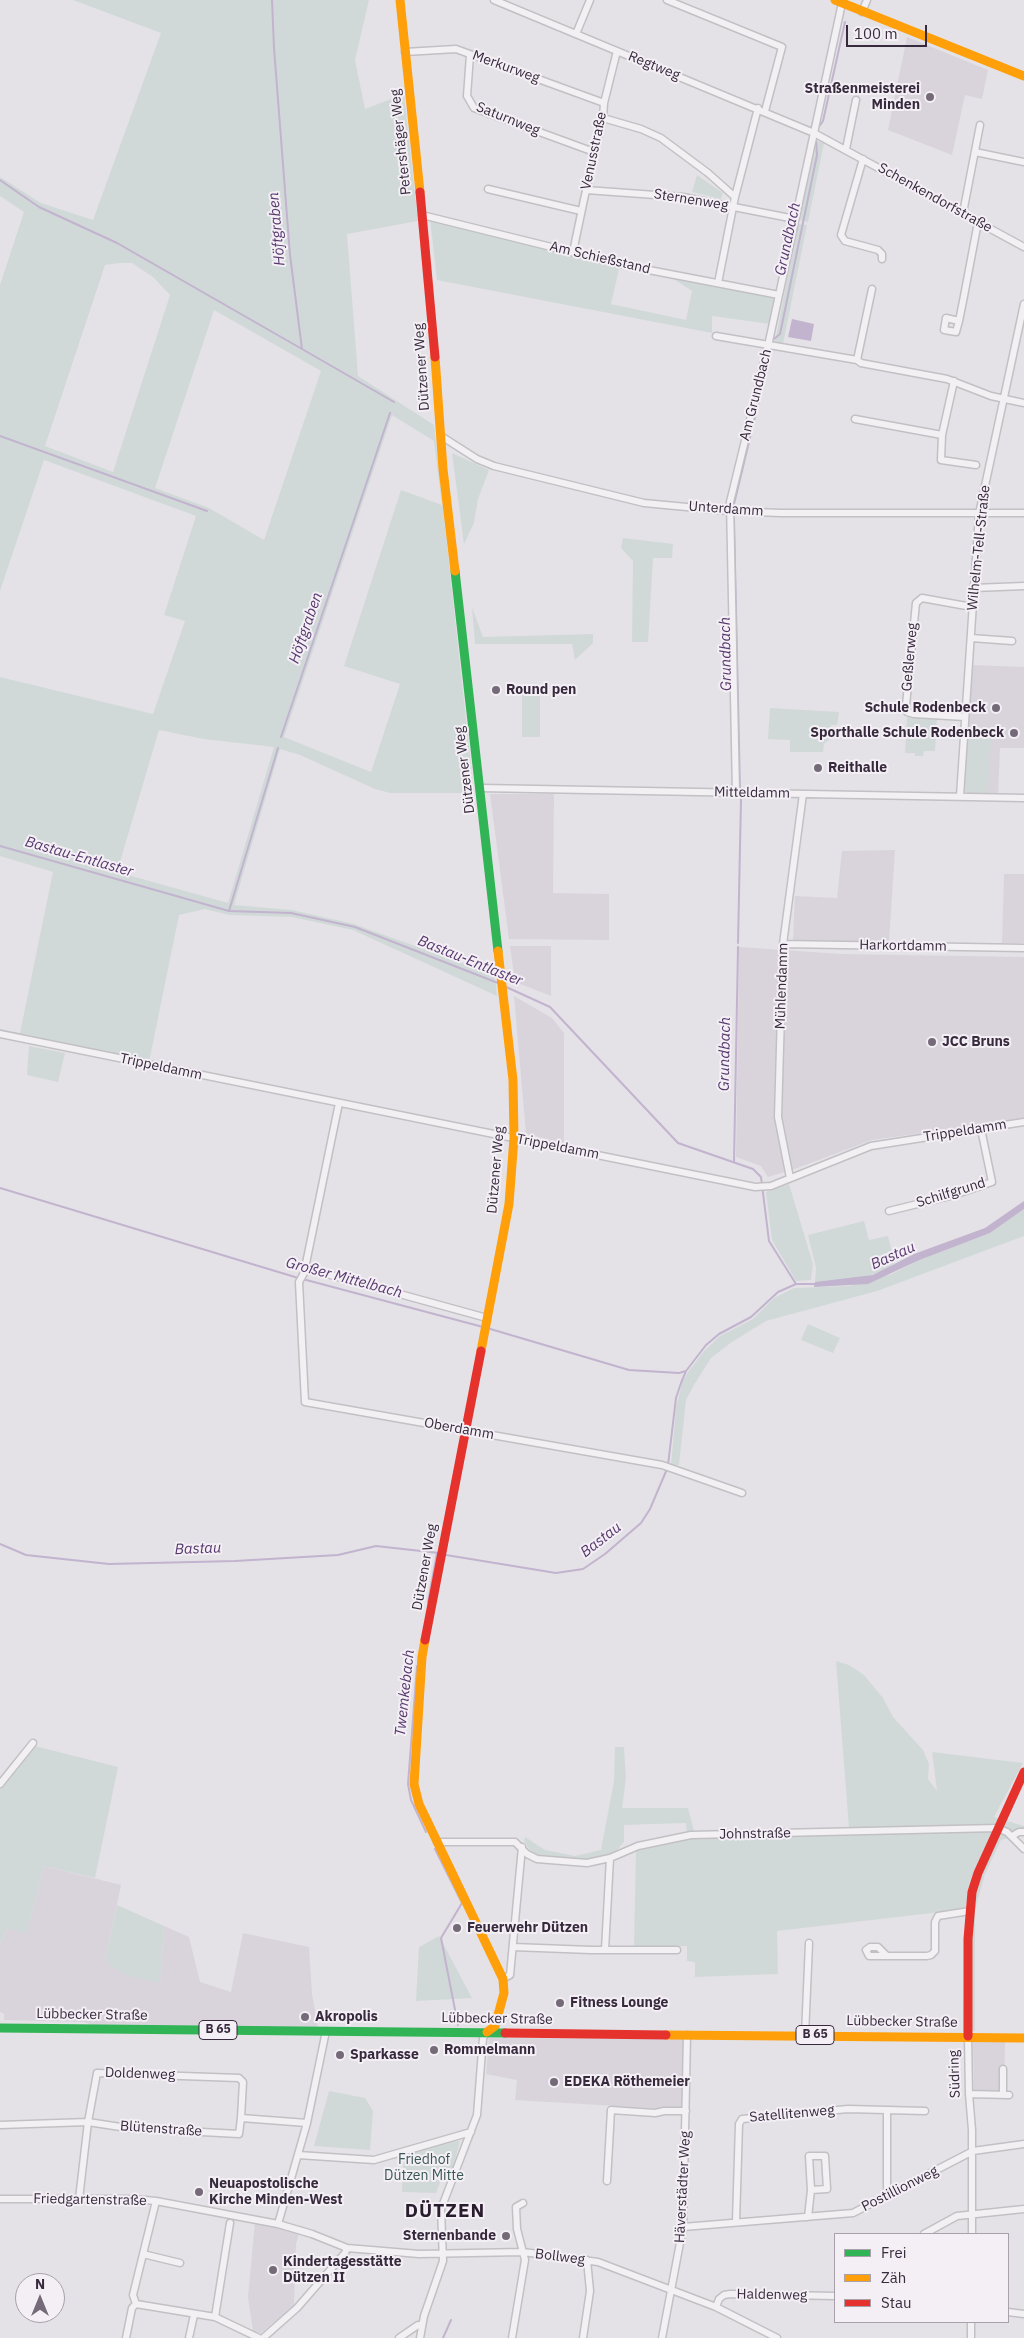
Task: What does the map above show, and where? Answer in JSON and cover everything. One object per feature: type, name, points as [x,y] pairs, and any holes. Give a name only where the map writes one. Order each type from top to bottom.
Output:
[{"type":"street","name":"Petershäger Weg","points":[[400,0],[429,281]]},
{"type":"street","name":"Regtweg","points":[[494,0],[814,133]]},
{"type":"street","points":[[576,34],[590,0]]},
{"type":"street","points":[[666,0],[782,47],[735,197],[718,283]]},
{"type":"street","points":[[862,12],[867,0]]},
{"type":"street","points":[[839,2],[1024,76]]},
{"type":"street","name":"Am Grundbach","points":[[736,793],[729,511],[768,346],[814,133],[839,2]]},
{"type":"street","name":"Merkurweg","points":[[405,52],[456,49],[604,102]]},
{"type":"street","name":"Venusstraße","points":[[573,252],[603,118],[604,102],[617,51]]},
{"type":"street","name":"Saturnweg","points":[[470,54],[467,96],[474,108],[594,152]]},
{"type":"street","points":[[846,148],[856,100]]},
{"type":"street","points":[[603,118],[641,129],[661,138],[708,173],[735,197]]},
{"type":"street","points":[[963,213],[980,126]]},
{"type":"street","name":"Schenkendorfstraße","points":[[814,133],[846,148],[1024,247]]},
{"type":"street","points":[[975,152],[1024,162]]},
{"type":"street","points":[[863,159],[841,235],[845,241],[878,250],[882,254],[882,259]]},
{"type":"street","points":[[488,189],[581,211]]},
{"type":"street","name":"Sternenweg","points":[[586,190],[676,196],[795,219]]},
{"type":"street","name":"Am Schießstand","points":[[422,215],[628,266],[779,295]]},
{"type":"street","points":[[959,321],[946,318],[944,330],[956,332],[959,321],[978,222]]},
{"type":"street","name":"Dützener Weg","points":[[429,281],[441,436],[513,1080],[514,1138],[509,1204],[440,1558],[420,1673],[414,1771],[415,1793],[503,1979],[503,2002],[495,2026],[487,2032]]},
{"type":"street","points":[[857,360],[872,289]]},
{"type":"street","name":"Wilhelm-Tell-Straße","points":[[960,796],[979,514],[1003,398],[1021,340],[1024,304]]},
{"type":"street","points":[[716,336],[857,360],[861,363],[954,381],[991,396],[1024,403]]},
{"type":"street","points":[[954,381],[942,435],[941,460],[976,465]]},
{"type":"street","points":[[855,419],[942,435]]},
{"type":"street","name":"Unterdamm","points":[[441,436],[477,459],[494,466],[644,503],[729,511],[1024,513]]},
{"type":"street","points":[[974,588],[1024,586]]},
{"type":"street","name":"Geßlerweg","points":[[965,717],[910,713],[906,710],[906,705],[916,603],[922,598],[972,607]]},
{"type":"street","points":[[971,638],[1012,640]]},
{"type":"street","name":"Mitteldamm","points":[[480,788],[1024,798]]},
{"type":"street","name":"Mühlendamm","points":[[790,1178],[778,1117],[783,944],[803,794]]},
{"type":"street","name":"Harkortdamm","points":[[783,944],[1024,948]]},
{"type":"street","name":"Trippeldamm","points":[[0,1034],[755,1187],[768,1187],[865,1147],[1024,1122]]},
{"type":"street","name":"Oberdamm","points":[[339,1103],[304,1270],[299,1282],[305,1402],[662,1465],[742,1493]]},
{"type":"street","name":"Schilfgrund","points":[[889,1211],[954,1195],[992,1182],[981,1129]]},
{"type":"street","points":[[304,1270],[487,1320]]},
{"type":"street","points":[[0,1784],[33,1742]]},
{"type":"street","name":"Südring","points":[[972,2233],[973,2151],[969,2094],[968,2036],[972,1892],[997,1828],[1024,1772]]},
{"type":"street","points":[[997,1828],[1012,1836],[1024,1849]]},
{"type":"street","name":"Johnstraße","points":[[437,1842],[515,1842],[527,1854],[537,1859],[587,1863],[610,1858],[638,1846],[691,1835],[997,1828]]},
{"type":"street","points":[[1012,1836],[1019,1832],[1024,1832]]},
{"type":"street","points":[[503,1979],[510,1974],[522,1847]]},
{"type":"street","points":[[605,1950],[610,1858]]},
{"type":"street","points":[[887,1956],[931,1955],[935,1951],[935,1922],[938,1916],[970,1911]]},
{"type":"street","points":[[805,2035],[809,1943]]},
{"type":"street","points":[[513,1947],[677,1950]]},
{"type":"street","name":"Lübbecker Straße","points":[[0,2028],[1024,2038]]},
{"type":"street","points":[[278,2224],[307,2123],[326,2031]]},
{"type":"street","points":[[420,2338],[422,2325],[443,2261],[442,2209],[477,2114],[483,2038],[487,2032]]},
{"type":"street","name":"Häverstädter Weg","points":[[662,2338],[683,2227],[687,2035]]},
{"type":"street","points":[[969,2094],[1006,2095],[1003,2069]]},
{"type":"street","name":"Doldenweg","points":[[79,2199],[88,2122],[97,2073],[239,2078],[242,2082],[241,2118]]},
{"type":"street","name":"Satellitenweg","points":[[736,2222],[739,2124],[742,2119],[848,2109],[886,2112],[925,2111]]},
{"type":"street","points":[[608,2181],[611,2110],[655,2113],[664,2110],[686,2111]]},
{"type":"street","points":[[886,2112],[887,2196]]},
{"type":"street","points":[[241,2118],[307,2123]]},
{"type":"street","name":"Blütenstraße","points":[[0,2124],[88,2122],[127,2128],[240,2134],[241,2118]]},
{"type":"street","points":[[298,2155],[374,2160],[471,2132]]},
{"type":"street","name":"Postillionweg","points":[[683,2227],[853,2213],[973,2151],[1024,2144]]},
{"type":"street","points":[[808,2217],[811,2190],[810,2156],[825,2156],[827,2190],[811,2190]]},
{"type":"street","name":"Friedgartenstraße","points":[[0,2199],[134,2199],[156,2201],[278,2224],[312,2234],[347,2248],[443,2254]]},
{"type":"street","points":[[136,2304],[133,2295],[156,2201]]},
{"type":"street","points":[[512,2338],[525,2260],[517,2229],[516,2207],[523,2203]]},
{"type":"street","points":[[926,2233],[957,2216],[1024,2209]]},
{"type":"street","points":[[215,2317],[230,2223]]},
{"type":"street","points":[[263,2338],[297,2308],[345,2253],[347,2248]]},
{"type":"street","name":"Bollweg","points":[[443,2254],[523,2252],[598,2262],[638,2279],[671,2289],[716,2307],[777,2338]]},
{"type":"street","points":[[143,2254],[180,2263]]},
{"type":"street","points":[[583,2338],[590,2283],[587,2260]]},
{"type":"street","name":"Haldenweg","points":[[716,2307],[719,2299],[724,2295],[730,2294],[834,2296]]},
{"type":"street","points":[[126,2338],[132,2308],[136,2304],[141,2304],[194,2315],[215,2317],[258,2338]]},
{"type":"street","points":[[1009,2312],[1024,2314]]},
{"type":"street","points":[[189,2338],[194,2315]]},
{"type":"street","points":[[971,2323],[971,2338]]},
{"type":"street","points":[[399,2338],[418,2325],[422,2325]]},
{"type":"shaded area","name":"Straßenmeisterei Minden","points":[[907,37],[988,70],[982,99],[965,95],[952,155],[888,130]]},
{"type":"shaded area","points":[[792,319],[814,324],[811,341],[788,337]]},
{"type":"shaded area","name":"Schule Rodenbeck","points":[[971,665],[1024,667],[1024,748],[1000,748],[998,795],[969,794],[963,790]]},
{"type":"shaded area","points":[[490,794],[554,794],[553,893],[609,894],[609,940],[509,939]]},
{"type":"shaded area","points":[[895,850],[889,942],[793,940],[795,896],[837,898],[842,851]]},
{"type":"shaded area","points":[[1004,874],[1024,874],[1024,943],[1002,943]]},
{"type":"shaded area","points":[[510,946],[551,946],[551,996],[515,982]]},
{"type":"shaded area","points":[[739,947],[841,954],[1024,957],[1024,1119],[872,1140],[768,1177],[761,1166],[736,1157]]},
{"type":"shaded area","points":[[514,996],[552,1018],[564,1033],[564,1143],[526,1134]]},
{"type":"shaded area","points":[[1024,1201],[1024,1209],[990,1233],[917,1261],[868,1284],[814,1287],[815,1282],[873,1275],[914,1254],[985,1228]]},
{"type":"shaded area","points":[[45,1866],[121,1885],[105,1961],[160,1982],[164,1926],[189,1937],[200,1982],[231,1992],[243,1933],[309,1947],[312,1994],[318,2028],[95,2026],[84,2022],[4,2020],[4,2014],[0,2012],[0,1946],[7,1928],[26,1933]]},
{"type":"shaded area","points":[[489,2038],[685,2039],[683,2110],[515,2100],[517,2080],[486,2074]]},
{"type":"shaded area","points":[[973,2042],[1005,2042],[1004,2093],[974,2093]]},
{"type":"shaded area","name":"Kindertagesstätte Dützen II","points":[[255,2222],[299,2233],[296,2244],[294,2306],[261,2333],[253,2331],[248,2297]]},
{"type":"green space","points":[[73,0],[369,0],[355,60],[365,109],[404,94],[418,221],[347,234],[358,376],[434,425],[474,793],[390,793],[375,789],[300,755],[280,749],[234,905],[292,910],[354,924],[495,975],[497,996],[353,930],[292,917],[229,915],[205,909],[179,915],[149,1062],[0,1032],[0,1029],[20,1033],[53,872],[0,856],[0,677],[153,714],[185,621],[164,615],[196,516],[44,460],[0,591],[0,285],[24,212],[0,196],[0,177],[41,203],[93,220],[161,33]],"holes":[[[132,263],[153,277],[170,295],[113,472],[45,446],[105,265]],[[214,310],[321,371],[264,540],[209,508],[155,488]],[[392,415],[434,441],[442,505],[401,490],[344,666],[400,684],[371,772],[284,737]],[[159,730],[204,739],[274,747],[228,903],[117,872]]]},
{"type":"green space","points":[[817,141],[824,143],[808,222],[799,220]]},
{"type":"green space","points":[[697,175],[723,193],[721,199],[692,192]]},
{"type":"green space","points":[[430,219],[620,265],[611,304],[686,320],[692,291],[666,274],[776,297],[770,324],[712,316],[712,333],[437,280]]},
{"type":"green space","points":[[798,224],[807,225],[783,344],[775,342]]},
{"type":"green space","points":[[452,453],[489,470],[478,499],[474,523],[464,544]]},
{"type":"green space","points":[[623,538],[673,544],[672,558],[653,558],[648,642],[632,642],[633,561],[621,548]]},
{"type":"green space","points":[[472,607],[483,637],[593,634],[593,643],[575,660],[572,644],[475,644]]},
{"type":"green space","points":[[522,691],[540,691],[540,737],[522,737]]},
{"type":"green space","points":[[770,708],[839,712],[837,725],[831,725],[831,738],[824,744],[823,752],[790,752],[790,740],[768,739]]},
{"type":"green space","points":[[907,717],[937,718],[935,751],[924,751],[923,756],[915,756],[915,753],[905,753]]},
{"type":"green space","points":[[967,733],[991,735],[988,793],[969,793],[965,790]]},
{"type":"green space","points":[[29,1046],[65,1053],[58,1082],[27,1075]]},
{"type":"green space","points":[[789,1184],[813,1264],[811,1280],[796,1281],[772,1240],[766,1192]]},
{"type":"green space","points":[[1024,1209],[1024,1236],[877,1291],[766,1321],[732,1342],[711,1358],[686,1400],[679,1465],[671,1465],[676,1408],[682,1383],[704,1351],[720,1336],[753,1319],[774,1298],[794,1288],[849,1286],[892,1274],[917,1261],[990,1233]]},
{"type":"green space","points":[[864,1221],[869,1240],[888,1236],[895,1263],[881,1272],[865,1277],[815,1282],[816,1268],[808,1235]]},
{"type":"green space","points":[[808,1324],[840,1338],[833,1353],[801,1340]]},
{"type":"green space","points":[[836,1661],[849,1665],[864,1675],[883,1698],[893,1717],[923,1750],[929,1764],[928,1779],[937,1791],[932,1752],[1023,1763],[994,1817],[1024,1826],[1024,1834],[1001,1840],[985,1874],[975,1910],[975,2031],[963,2030],[966,1909],[777,1931],[778,1974],[695,1977],[695,1962],[687,1961],[687,1946],[634,1948],[636,1849],[687,1837],[686,1823],[624,1825],[624,1842],[610,1856],[578,1865],[533,1855],[524,1841],[525,1837],[545,1850],[575,1856],[601,1850],[614,1781],[615,1747],[624,1747],[626,1778],[622,1808],[688,1808],[694,1831],[849,1828]]},
{"type":"green space","points":[[31,1745],[118,1767],[95,1878],[45,1866],[26,1934],[7,1928],[0,1946],[0,1782]]},
{"type":"green space","points":[[117,1905],[164,1926],[160,1983],[125,1975],[105,1961]]},
{"type":"green space","points":[[439,1936],[472,1998],[416,2001],[419,1947]]},
{"type":"green space","points":[[329,2091],[365,2098],[373,2111],[370,2150],[314,2146]]},
{"type":"green space","name":"Friedhof Dützen Mitte","points":[[460,2141],[449,2182],[441,2180],[436,2193],[402,2192],[404,2152],[439,2142]]},
{"type":"waterway","name":"Höftgraben","points":[[272,0],[290,255],[302,349],[394,402]]},
{"type":"waterway","name":"Grundbach","points":[[818,128],[823,121],[845,22]]},
{"type":"waterway","name":"Grundbach","points":[[774,339],[780,334],[817,155],[816,140]]},
{"type":"waterway","points":[[0,180],[39,207],[117,243],[302,349]]},
{"type":"waterway","name":"Grundbach","points":[[734,504],[771,351]]},
{"type":"waterway","name":"Höftgraben","points":[[281,737],[390,413]]},
{"type":"waterway","points":[[0,436],[207,511]]},
{"type":"waterway","name":"Grundbach","points":[[734,519],[740,790]]},
{"type":"waterway","name":"Höftgraben","points":[[229,911],[278,748]]},
{"type":"waterway","name":"Grundbach","points":[[738,943],[741,799]]},
{"type":"waterway","name":"Bastau-Entlaster","points":[[0,846],[229,911],[291,913],[355,927],[498,983]]},
{"type":"waterway","name":"Grundbach","points":[[734,1162],[738,947]]},
{"type":"waterway","name":"Bastau-Entlaster","points":[[504,986],[550,1007],[678,1143],[753,1169],[761,1177],[769,1241],[796,1284]]},
{"type":"waterway","name":"Großer Mittelbach","points":[[0,1188],[295,1277],[483,1327]]},
{"type":"waterway","name":"Bastau","points":[[668,1465],[676,1398],[686,1371],[706,1345],[719,1334],[751,1317],[778,1292],[796,1284],[815,1284]]},
{"type":"waterway","name":"Großer Mittelbach","points":[[487,1328],[629,1370],[679,1373],[686,1371]]},
{"type":"waterway","name":"Bastau","points":[[446,1555],[556,1573],[583,1569],[605,1554],[641,1523],[650,1509],[667,1469]]},
{"type":"waterway","name":"Bastau","points":[[0,1544],[26,1555],[109,1564],[235,1561],[338,1555],[376,1546],[439,1553]]},
{"type":"waterway","name":"Twemkebach","points":[[428,1602],[437,1553]]},
{"type":"waterway","name":"Twemkebach","points":[[417,1666],[408,1784],[411,1800],[426,1832]]},
{"type":"waterway","name":"Twemkebach","points":[[435,1849],[462,1903],[441,1938],[458,2025]]},
{"type":"waterway","name":"Twemkebach","points":[[443,2338],[451,2320]]},
{"type":"traffic: fast","points":[[455,571],[498,951]]},
{"type":"traffic: fast","points":[[0,2028],[505,2033]]},
{"type":"traffic: slow","points":[[400,0],[420,192]]},
{"type":"traffic: slow","points":[[835,0],[1024,76]]},
{"type":"traffic: slow","points":[[435,357],[443,469],[455,571]]},
{"type":"traffic: slow","points":[[481,1351],[509,1204],[514,1138],[513,1080],[498,951]]},
{"type":"traffic: slow","points":[[425,1640],[422,1657],[414,1784],[419,1804],[503,1979],[504,1993],[495,2026],[487,2032]]},
{"type":"traffic: slow","points":[[666,2035],[1024,2038]]},
{"type":"traffic: jam","points":[[420,192],[435,357]]},
{"type":"traffic: jam","points":[[425,1640],[481,1351]]},
{"type":"traffic: jam","points":[[968,2036],[968,1939],[972,1892],[978,1873],[1024,1772]]},
{"type":"traffic: jam","points":[[505,2033],[666,2035]]},
{"type":"place","name":"Straßenmeisterei Minden","points":[[930,97]]},
{"type":"place","name":"Round pen","points":[[496,690]]},
{"type":"place","name":"Schule Rodenbeck","points":[[996,708]]},
{"type":"place","name":"Sporthalle Schule Rodenbeck","points":[[1014,733]]},
{"type":"place","name":"Reithalle","points":[[818,768]]},
{"type":"place","name":"JCC Bruns","points":[[932,1042]]},
{"type":"place","name":"Feuerwehr Dützen","points":[[457,1928]]},
{"type":"place","name":"Fitness Lounge","points":[[560,2003]]},
{"type":"place","name":"Akropolis","points":[[305,2017]]},
{"type":"place","name":"Rommelmann","points":[[434,2050]]},
{"type":"place","name":"Sparkasse","points":[[340,2055]]},
{"type":"place","name":"EDEKA Röthemeier","points":[[554,2082]]},
{"type":"place","name":"Neuapostolische Kirche Minden-West","points":[[199,2192]]},
{"type":"place","name":"Sternenbande","points":[[506,2236]]},
{"type":"place","name":"Kindertagesstätte Dützen II","points":[[273,2270]]},
{"type":"district","name":"DÜTZEN","points":[[445,2212]]}]
